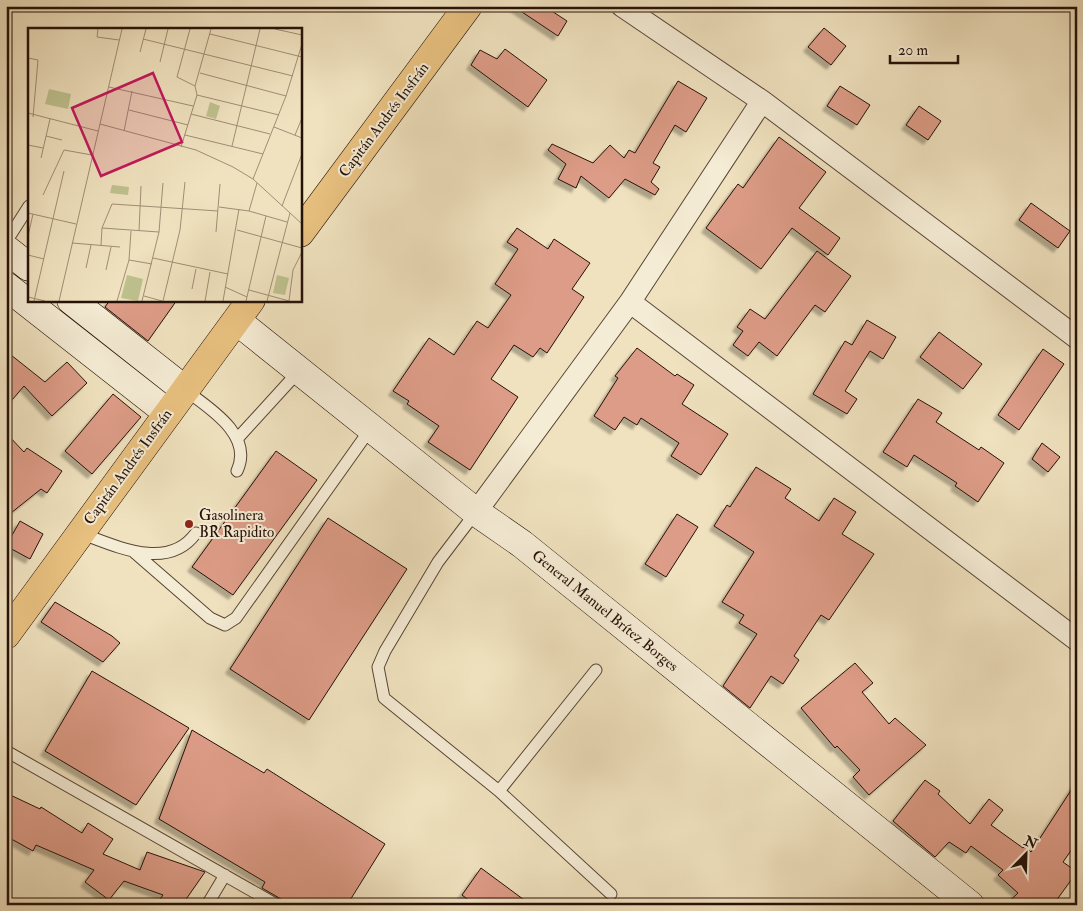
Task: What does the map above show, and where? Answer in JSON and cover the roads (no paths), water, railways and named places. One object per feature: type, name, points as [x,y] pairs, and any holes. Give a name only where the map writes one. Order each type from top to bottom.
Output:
[{"type":"main road","name":"Capitán Andrés Insfrán","points":[[301,232],[468,6]]},
{"type":"main road","name":"Capitán Andrés Insfrán","points":[[6,634],[244,310]]},
{"type":"street","points":[[622,6],[762,101],[1077,338]]},
{"type":"street","points":[[476,512],[630,302],[762,101]]},
{"type":"street","points":[[6,249],[28,266]]},
{"type":"street","points":[[6,286],[168,413]]},
{"type":"street","points":[[72,301],[185,390]]},
{"type":"street","points":[[630,302],[1077,640]]},
{"type":"street","name":"General Manuel Brítez Borges","points":[[244,310],[299,371],[476,512],[522,544],[970,905]]},
{"type":"lane","points":[[6,242],[28,208]]},
{"type":"lane","points":[[236,439],[299,371]]},
{"type":"lane","points":[[185,390],[229,426],[241,451],[237,471]]},
{"type":"lane","points":[[134,552],[210,618],[225,625],[236,618],[242,610],[371,428]]},
{"type":"lane","points":[[476,512],[438,562],[385,651],[378,667],[384,698],[499,791],[610,894]]},
{"type":"lane","points":[[80,533],[134,552],[158,554],[174,551],[192,539],[196,533]]},
{"type":"lane","points":[[499,791],[596,670]]},
{"type":"lane","points":[[6,750],[277,905]]},
{"type":"lane","points":[[207,905],[225,875]]},
{"type":"place","name":"Gasolinera BR Rapidito","points":[[189,524]]}]
